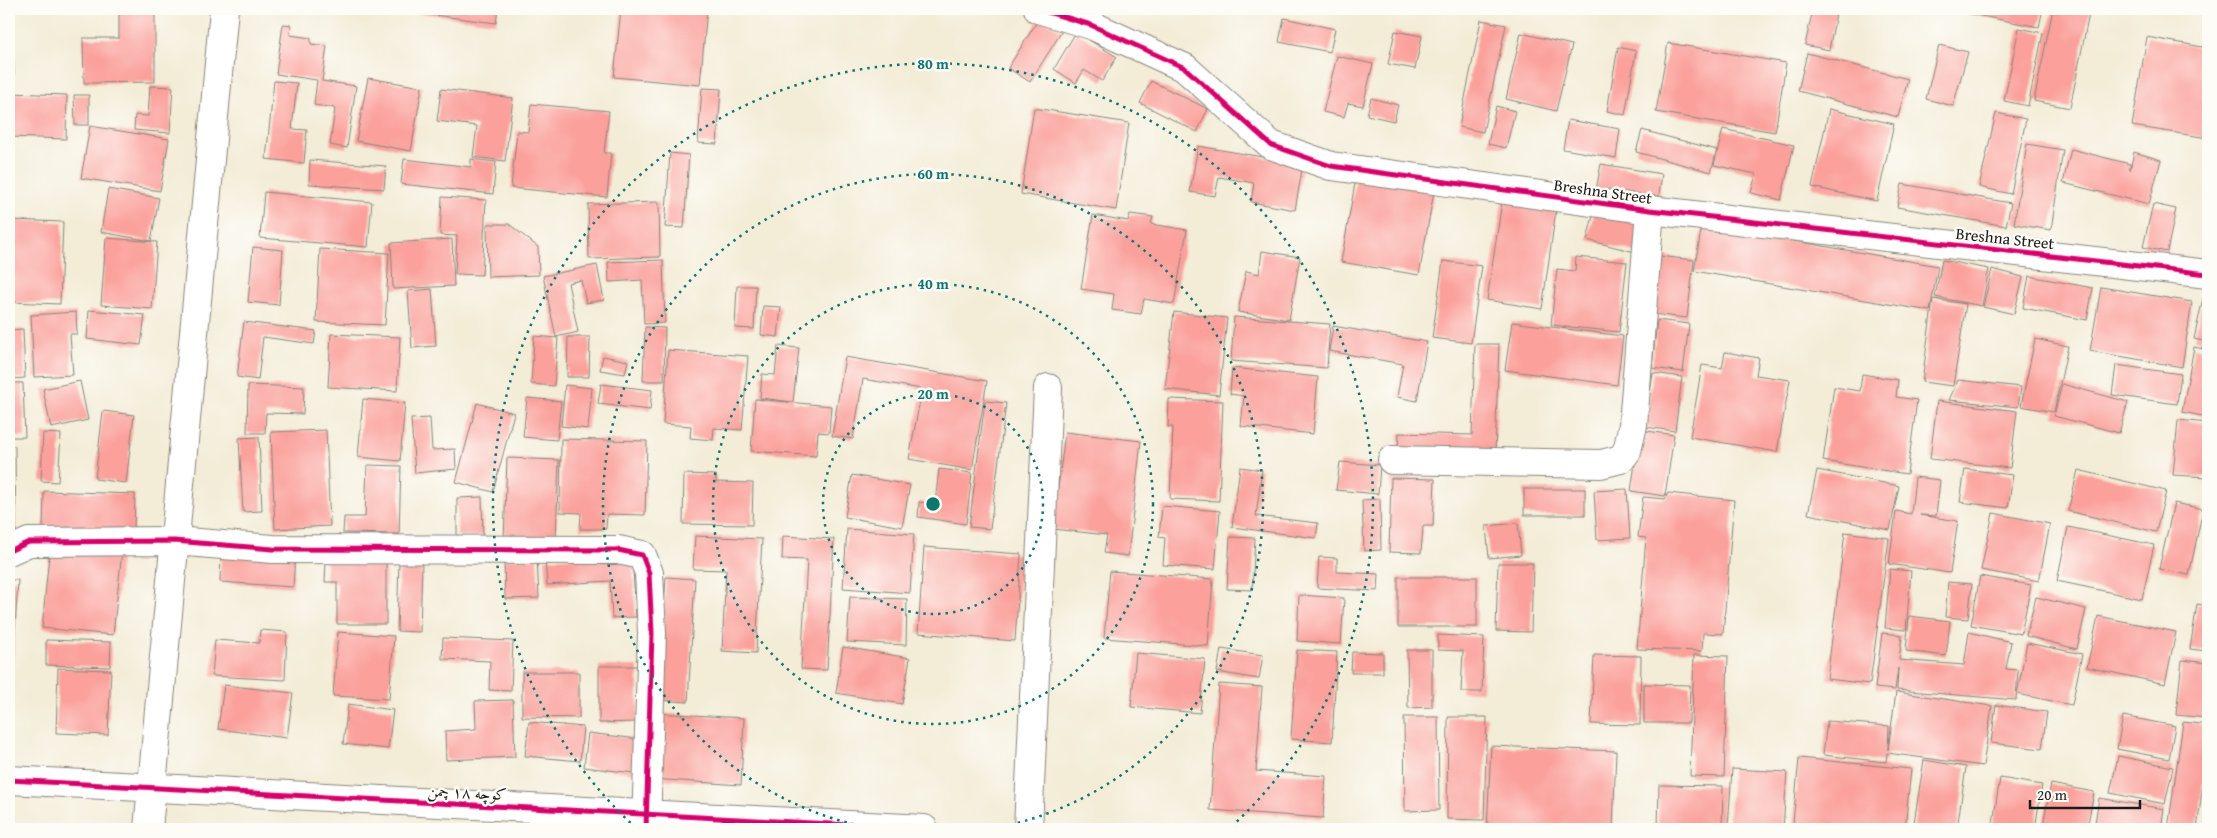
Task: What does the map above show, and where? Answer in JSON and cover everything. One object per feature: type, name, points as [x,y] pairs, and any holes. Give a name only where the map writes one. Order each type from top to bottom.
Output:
[{"type":"street","points":[[148,829],[224,9]]},
{"type":"street","name":"Breshna Street","points":[[1038,9],[1091,25],[1184,68],[1271,145],[1331,166],[1650,210],[2208,274]]},
{"type":"street","points":[[1392,460],[1601,464],[1621,459],[1627,451],[1634,426],[1650,210]]},
{"type":"street","points":[[1028,829],[1048,388]]},
{"type":"street","points":[[9,551],[29,542],[174,541],[273,549],[618,550],[642,555],[649,573],[652,633],[647,822]]},
{"type":"street","name":"كوچه ١٨ چمن","points":[[9,780],[152,787],[647,822],[924,829]]},
{"type":"building","points":[[9,9],[12,9],[14,74],[9,74]]},
{"type":"building","points":[[119,9],[155,9],[155,82],[84,83],[83,38],[119,38]]},
{"type":"building","points":[[411,9],[498,9],[496,23],[410,12]]},
{"type":"building","points":[[621,9],[707,9],[700,85],[614,77]]},
{"type":"building","points":[[1813,9],[1837,9],[1829,50],[1805,45]]},
{"type":"building","points":[[1901,9],[1918,9],[1917,13]]},
{"type":"building","points":[[1960,9],[2043,9],[2039,27],[1960,12]]},
{"type":"building","points":[[2053,9],[2090,9],[2070,108],[2034,101]]},
{"type":"building","points":[[1040,17],[1062,31],[1030,82],[1008,68]]},
{"type":"building","points":[[1284,18],[1335,29],[1330,52],[1279,42]]},
{"type":"building","points":[[1481,20],[1506,25],[1483,132],[1459,127]]},
{"type":"building","points":[[283,24],[291,25],[290,35],[311,38],[311,44],[327,46],[322,81],[356,86],[347,148],[330,145],[335,108],[314,105],[317,80],[276,74]]},
{"type":"building","points":[[2019,28],[2043,33],[2028,106],[2004,101]]},
{"type":"building","points":[[1395,31],[1422,36],[1415,69],[1388,64]]},
{"type":"building","points":[[1076,32],[1117,57],[1102,81],[1084,70],[1076,83],[1054,69]]},
{"type":"building","points":[[1521,33],[1572,45],[1556,111],[1506,99]]},
{"type":"building","points":[[2147,37],[2208,48],[2208,138],[2132,126]]},
{"type":"building","points":[[1668,43],[1786,63],[1775,132],[1656,112]]},
{"type":"building","points":[[1939,45],[1968,52],[1953,106],[1926,99]]},
{"type":"building","points":[[1618,47],[1636,51],[1625,115],[1607,111]]},
{"type":"building","points":[[1807,53],[1908,79],[1898,117],[1798,91]]},
{"type":"building","points":[[1337,56],[1373,64],[1363,106],[1348,103],[1344,117],[1323,112]]},
{"type":"building","points":[[368,78],[422,87],[411,151],[356,141]]},
{"type":"building","points":[[274,81],[297,83],[292,129],[307,130],[304,163],[266,159]]},
{"type":"building","points":[[1151,81],[1208,109],[1197,132],[1140,103]]},
{"type":"building","points":[[150,86],[173,87],[170,133],[134,130],[135,115],[148,116]]},
{"type":"building","points":[[702,88],[721,89],[717,144],[698,143]]},
{"type":"building","points":[[441,89],[513,98],[505,161],[473,157],[477,126],[437,121]]},
{"type":"building","points":[[9,93],[67,95],[66,139],[9,137]]},
{"type":"building","points":[[74,95],[89,95],[89,125],[75,125]]},
{"type":"building","points":[[1371,98],[1398,105],[1394,121],[1367,115]]},
{"type":"building","points":[[531,104],[609,111],[604,153],[611,153],[607,197],[511,188],[517,131],[528,132]]},
{"type":"building","points":[[1496,106],[1515,111],[1506,148],[1488,144]]},
{"type":"building","points":[[1034,108],[1129,123],[1116,210],[1021,194]]},
{"type":"building","points":[[1829,109],[1894,124],[1877,201],[1812,187]]},
{"type":"building","points":[[1996,113],[2026,119],[2011,194],[1979,187]]},
{"type":"building","points":[[1568,120],[1620,129],[1616,158],[1563,149]]},
{"type":"building","points":[[90,126],[169,139],[160,191],[81,178]]},
{"type":"building","points":[[1723,129],[1794,145],[1781,200],[1751,193],[1756,174],[1714,165]]},
{"type":"building","points":[[1642,130],[1717,150],[1711,172],[1636,152]]},
{"type":"building","points":[[2027,144],[2063,150],[2051,230],[2014,224]]},
{"type":"building","points":[[1198,146],[1303,164],[1295,210],[1251,202],[1254,183],[1219,177],[1215,196],[1190,192]]},
{"type":"building","points":[[2071,149],[2130,164],[2130,170],[2134,152],[2161,160],[2149,204],[2063,183]]},
{"type":"building","points":[[670,153],[689,155],[684,228],[665,227]]},
{"type":"building","points":[[404,159],[471,167],[471,159],[496,162],[493,194],[401,184]]},
{"type":"building","points":[[310,160],[386,166],[384,189],[309,184]]},
{"type":"building","points":[[1601,164],[1662,174],[1658,201],[1596,190]]},
{"type":"building","points":[[1357,172],[1435,186],[1419,275],[1341,262]]},
{"type":"building","points":[[1902,184],[2011,203],[2006,226],[1897,207]]},
{"type":"building","points":[[108,189],[159,198],[151,241],[101,232]]},
{"type":"building","points":[[264,192],[372,202],[368,247],[260,238]]},
{"type":"building","points":[[1503,195],[1557,203],[1542,309],[1487,300]]},
{"type":"building","points":[[442,197],[486,200],[482,275],[455,274],[457,236],[440,235]]},
{"type":"building","points":[[659,202],[660,257],[589,259],[588,204]]},
{"type":"building","points":[[1596,204],[1648,217],[1639,253],[1587,240]]},
{"type":"building","points":[[2153,204],[2176,209],[2167,252],[2143,247]]},
{"type":"building","points":[[1130,214],[1153,217],[1151,224],[1187,230],[1174,304],[1144,299],[1141,314],[1112,310],[1114,294],[1081,289],[1093,215],[1128,221]]},
{"type":"building","points":[[12,220],[63,222],[60,304],[9,302]]},
{"type":"building","points":[[487,224],[509,224],[538,247],[539,275],[488,277]]},
{"type":"building","points":[[1702,225],[1938,266],[1930,311],[1694,271]]},
{"type":"building","points":[[106,238],[157,242],[152,309],[101,305]]},
{"type":"building","points":[[452,239],[454,286],[393,289],[391,243]]},
{"type":"building","points":[[253,247],[283,250],[279,305],[248,302]]},
{"type":"building","points":[[320,249],[389,253],[385,325],[316,322]]},
{"type":"building","points":[[1262,251],[1300,257],[1289,320],[1238,312],[1246,271],[1259,274]]},
{"type":"building","points":[[1659,256],[1694,260],[1687,318],[1652,314]]},
{"type":"building","points":[[1576,257],[1627,262],[1619,332],[1551,325],[1557,269],[1575,271]]},
{"type":"building","points":[[663,260],[665,323],[644,324],[642,280],[609,282],[608,262]]},
{"type":"building","points":[[1942,260],[1989,269],[1982,306],[1935,297]]},
{"type":"building","points":[[1443,261],[1482,266],[1471,343],[1432,338]]},
{"type":"building","points":[[597,265],[604,300],[586,303],[581,280],[568,283],[578,332],[556,337],[543,276]]},
{"type":"building","points":[[1992,269],[2023,277],[2014,314],[1983,307]]},
{"type":"building","points":[[2029,276],[2093,288],[2087,320],[2023,308]]},
{"type":"building","points":[[737,286],[756,286],[754,329],[735,328]]},
{"type":"building","points":[[2101,287],[2192,302],[2182,367],[2090,351]]},
{"type":"building","points":[[432,289],[436,346],[412,348],[408,291]]},
{"type":"building","points":[[2203,298],[2208,300],[2208,342],[2194,339]]},
{"type":"building","points":[[1933,299],[1966,304],[1953,386],[1922,382]]},
{"type":"building","points":[[763,306],[781,307],[778,337],[761,335]]},
{"type":"building","points":[[89,310],[145,315],[141,345],[87,339]]},
{"type":"building","points":[[76,312],[77,334],[70,334],[73,375],[34,377],[31,315]]},
{"type":"building","points":[[1174,312],[1227,318],[1219,395],[1165,389]]},
{"type":"building","points":[[1234,317],[1330,324],[1327,368],[1231,361]]},
{"type":"building","points":[[1657,320],[1689,324],[1683,372],[1652,368]]},
{"type":"building","points":[[244,322],[316,331],[314,344],[263,337],[258,380],[237,377]]},
{"type":"building","points":[[1512,322],[1623,336],[1617,385],[1505,370]]},
{"type":"building","points":[[1333,326],[1427,342],[1417,401],[1397,397],[1403,364],[1329,351]]},
{"type":"building","points":[[645,327],[665,328],[664,381],[643,381]]},
{"type":"building","points":[[23,329],[25,378],[9,379],[9,330]]},
{"type":"building","points":[[331,334],[400,337],[397,391],[328,387]]},
{"type":"building","points":[[534,336],[558,338],[554,386],[531,384]]},
{"type":"building","points":[[568,337],[590,337],[589,377],[567,377]]},
{"type":"building","points":[[2035,339],[2068,346],[2054,412],[2021,406]]},
{"type":"building","points":[[1475,344],[1499,344],[1495,454],[1398,450],[1399,433],[1472,435]]},
{"type":"building","points":[[778,346],[799,348],[793,402],[760,398],[762,374],[775,375]]},
{"type":"building","points":[[2194,347],[2208,350],[2208,417],[2182,412]]},
{"type":"building","points":[[668,350],[748,356],[742,430],[714,428],[713,440],[690,438],[691,426],[663,424]]},
{"type":"building","points":[[1725,352],[1759,358],[1756,375],[1790,380],[1777,452],[1690,437],[1702,365],[1722,368]]},
{"type":"building","points":[[603,356],[628,361],[625,374],[600,370]]},
{"type":"building","points":[[845,357],[987,381],[972,470],[909,459],[922,389],[863,379],[853,439],[832,436]]},
{"type":"building","points":[[2116,365],[2181,374],[2177,404],[2112,395]]},
{"type":"building","points":[[1232,368],[1318,377],[1313,434],[1241,426],[1244,396],[1230,394]]},
{"type":"building","points":[[1653,373],[1682,377],[1675,431],[1645,427]]},
{"type":"building","points":[[1862,374],[1898,380],[1896,397],[1917,400],[1907,474],[1823,461],[1834,387],[1860,391]]},
{"type":"building","points":[[1958,380],[2021,387],[2018,407],[1949,400]]},
{"type":"building","points":[[80,381],[88,420],[51,428],[43,389]]},
{"type":"building","points":[[9,383],[23,383],[25,437],[9,437]]},
{"type":"building","points":[[601,384],[652,390],[650,410],[598,404]]},
{"type":"building","points":[[2062,384],[2128,402],[2119,433],[2054,416]]},
{"type":"building","points":[[248,385],[304,387],[303,414],[266,413],[265,433],[247,433]]},
{"type":"building","points":[[565,385],[592,388],[588,429],[561,426]]},
{"type":"building","points":[[527,398],[561,401],[557,440],[523,437]]},
{"type":"building","points":[[363,399],[405,403],[400,461],[358,457]]},
{"type":"building","points":[[755,399],[831,406],[829,433],[818,432],[816,456],[751,451]]},
{"type":"building","points":[[1169,399],[1223,401],[1219,501],[1170,499],[1173,427],[1168,427]]},
{"type":"building","points":[[985,401],[1006,403],[990,529],[969,527]]},
{"type":"building","points":[[1937,401],[2017,411],[2010,468],[1930,459]]},
{"type":"building","points":[[477,403],[514,413],[493,492],[456,482]]},
{"type":"building","points":[[103,411],[134,415],[126,483],[95,479]]},
{"type":"building","points":[[430,418],[432,450],[455,449],[456,469],[415,473],[411,419]]},
{"type":"building","points":[[2178,420],[2208,423],[2208,477],[2173,475]]},
{"type":"building","points":[[326,430],[330,526],[275,529],[271,432]]},
{"type":"building","points":[[1640,430],[1674,435],[1665,496],[1631,491]]},
{"type":"building","points":[[1065,432],[1141,441],[1128,556],[1104,553],[1107,535],[1053,529]]},
{"type":"building","points":[[43,433],[61,434],[58,482],[41,481]]},
{"type":"building","points":[[259,437],[262,511],[243,512],[239,438]]},
{"type":"building","points":[[561,439],[647,441],[645,515],[607,514],[606,529],[580,529],[581,513],[560,512]]},
{"type":"building","points":[[9,446],[15,446],[16,542],[9,542]]},
{"type":"building","points":[[507,458],[559,460],[556,540],[504,539]]},
{"type":"building","points":[[1340,462],[1380,465],[1378,494],[1336,490]]},
{"type":"building","points":[[367,465],[401,466],[399,534],[343,533],[344,517],[365,517]]},
{"type":"building","points":[[1240,467],[1262,470],[1256,516],[1318,523],[1316,538],[1232,527]]},
{"type":"building","points":[[939,469],[972,473],[966,524],[918,517],[919,502],[935,504]]},
{"type":"building","points":[[1965,469],[2013,475],[2008,508],[1960,502]]},
{"type":"building","points":[[1817,470],[1899,486],[1890,530],[1808,514]]},
{"type":"building","points":[[2078,470],[2166,491],[2156,532],[2068,511]]},
{"type":"building","points":[[684,474],[716,475],[716,482],[753,483],[752,525],[683,524]]},
{"type":"building","points":[[852,475],[910,485],[902,527],[845,517]]},
{"type":"building","points":[[1915,477],[1940,480],[1936,516],[1920,515],[1958,521],[1950,573],[1889,564],[1896,511],[1911,514]]},
{"type":"building","points":[[1391,478],[1435,479],[1433,526],[1423,526],[1421,553],[1389,552]]},
{"type":"building","points":[[1524,489],[1585,489],[1585,515],[1524,515]]},
{"type":"building","points":[[1627,489],[1630,538],[1597,540],[1594,491]]},
{"type":"building","points":[[44,491],[135,494],[134,531],[43,528]]},
{"type":"building","points":[[1668,493],[1734,500],[1723,634],[1703,633],[1702,651],[1637,649],[1646,538],[1638,537],[1643,497],[1665,499]]},
{"type":"building","points":[[482,497],[483,536],[457,536],[457,498]]},
{"type":"building","points":[[1380,499],[1381,550],[1364,551],[1362,500]]},
{"type":"building","points":[[2174,503],[2203,509],[2189,575],[2159,569]]},
{"type":"building","points":[[1162,506],[1220,511],[1215,569],[1163,565],[1165,538],[1159,537]]},
{"type":"building","points":[[1993,513],[2050,524],[2039,581],[1981,570]]},
{"type":"building","points":[[1518,523],[1521,555],[1489,558],[1486,526]]},
{"type":"building","points":[[2068,527],[2154,545],[2142,599],[2057,581]]},
{"type":"building","points":[[847,529],[914,534],[910,593],[843,588]]},
{"type":"building","points":[[1845,532],[1889,538],[1870,684],[1827,679]]},
{"type":"building","points":[[695,536],[762,539],[756,653],[722,651],[726,570],[693,569]]},
{"type":"building","points":[[783,536],[834,539],[827,670],[801,669],[807,560],[782,559]]},
{"type":"building","points":[[1230,537],[1255,538],[1252,590],[1227,589]]},
{"type":"building","points":[[50,544],[122,551],[113,635],[42,628]]},
{"type":"building","points":[[924,547],[1021,554],[1015,641],[918,633]]},
{"type":"building","points":[[221,551],[295,555],[293,587],[220,582]]},
{"type":"building","points":[[632,554],[636,617],[612,618],[610,581],[547,585],[545,559]]},
{"type":"building","points":[[1319,557],[1337,558],[1337,572],[1379,574],[1378,591],[1317,588]]},
{"type":"building","points":[[537,558],[539,598],[505,599],[504,559]]},
{"type":"building","points":[[326,561],[386,561],[386,624],[337,624],[337,582],[325,582]]},
{"type":"building","points":[[399,561],[422,562],[420,632],[397,631]]},
{"type":"building","points":[[1498,563],[1533,563],[1531,632],[1496,631]]},
{"type":"building","points":[[1890,569],[1911,571],[1906,630],[1885,628]]},
{"type":"building","points":[[1110,571],[1213,579],[1208,646],[1104,638]]},
{"type":"building","points":[[1980,576],[2031,585],[2021,634],[1971,625]]},
{"type":"building","points":[[666,577],[695,579],[688,702],[658,700]]},
{"type":"building","points":[[1398,577],[1477,577],[1477,627],[1398,627]]},
{"type":"building","points":[[9,580],[18,580],[13,660],[9,659]]},
{"type":"building","points":[[1948,582],[1972,584],[1968,619],[1945,617]]},
{"type":"building","points":[[1299,595],[1344,598],[1341,644],[1297,641]]},
{"type":"building","points":[[850,597],[907,599],[906,645],[847,642]]},
{"type":"building","points":[[2036,597],[2086,609],[2077,649],[2026,636]]},
{"type":"building","points":[[2197,604],[2208,606],[2207,651],[2190,649]]},
{"type":"building","points":[[1909,616],[1950,621],[1946,656],[1906,651]]},
{"type":"building","points":[[2098,616],[2176,632],[2165,684],[2087,667]]},
{"type":"building","points":[[260,630],[287,632],[285,680],[212,676],[215,640],[259,643]]},
{"type":"building","points":[[338,632],[394,636],[389,699],[333,696]]},
{"type":"building","points":[[1969,632],[2011,642],[2006,669],[2018,670],[2016,700],[1897,690],[1898,668],[1895,690],[1875,688],[1882,633],[1902,635],[1899,660],[1964,665]]},
{"type":"building","points":[[1438,635],[1484,637],[1482,692],[1461,692],[1463,651],[1438,650]]},
{"type":"building","points":[[443,638],[513,641],[511,691],[489,690],[490,661],[442,659]]},
{"type":"building","points":[[46,640],[111,642],[110,667],[46,665]]},
{"type":"building","points":[[2027,643],[2082,654],[2072,705],[2017,694]]},
{"type":"building","points":[[843,647],[910,658],[902,704],[836,693]]},
{"type":"building","points":[[1221,649],[1263,655],[1259,679],[1217,672]]},
{"type":"building","points":[[1297,650],[1337,652],[1332,742],[1291,739]]},
{"type":"building","points":[[1407,650],[1432,650],[1432,707],[1408,708]]},
{"type":"building","points":[[1352,652],[1383,653],[1383,673],[1351,673]]},
{"type":"building","points":[[1136,653],[1205,659],[1200,713],[1131,707]]},
{"type":"building","points":[[1594,655],[1641,656],[1640,725],[1591,724]]},
{"type":"building","points":[[1694,655],[1728,656],[1724,777],[1690,776]]},
{"type":"building","points":[[2182,660],[2208,663],[2208,718],[2176,715]]},
{"type":"building","points":[[599,666],[638,666],[638,722],[599,723]]},
{"type":"building","points":[[58,668],[111,670],[108,735],[56,733]]},
{"type":"building","points":[[522,672],[579,672],[579,718],[522,717]]},
{"type":"building","points":[[9,681],[13,682],[10,710],[9,709]]},
{"type":"building","points":[[1219,684],[1262,687],[1256,771],[1326,776],[1323,818],[1210,810]]},
{"type":"building","points":[[1644,684],[1690,685],[1689,723],[1644,723]]},
{"type":"building","points":[[224,685],[293,693],[287,738],[218,729]]},
{"type":"building","points":[[1896,692],[1992,706],[1983,766],[1887,753],[1886,762],[1823,755],[1827,721],[1889,726],[1888,750]]},
{"type":"building","points":[[513,700],[515,757],[446,760],[445,731],[476,729],[475,701]]},
{"type":"building","points":[[348,704],[393,710],[388,749],[343,744]]},
{"type":"building","points":[[1996,705],[2047,712],[2042,749],[1991,743]]},
{"type":"building","points":[[656,713],[744,718],[741,785],[652,779]]},
{"type":"building","points":[[2123,716],[2175,726],[2169,759],[2117,749]]},
{"type":"building","points":[[1404,717],[1438,717],[1439,810],[1405,811]]},
{"type":"building","points":[[1448,717],[1487,717],[1484,820],[1447,819]]},
{"type":"building","points":[[529,722],[583,727],[580,761],[525,756]]},
{"type":"building","points":[[2183,722],[2208,725],[2208,746],[2197,829],[2168,829]]},
{"type":"building","points":[[588,733],[638,739],[634,773],[584,767]]},
{"type":"building","points":[[1491,746],[1616,751],[1613,829],[1487,829]]},
{"type":"building","points":[[2118,756],[2173,767],[2165,804],[2110,793]]},
{"type":"building","points":[[1799,758],[1911,769],[1905,829],[1859,829],[1793,823]]},
{"type":"building","points":[[1924,760],[1966,767],[1957,829],[1913,829]]},
{"type":"building","points":[[1732,769],[1787,772],[1783,829],[1728,828]]},
{"type":"building","points":[[2000,778],[2042,785],[2035,829],[1992,829]]},
{"type":"building","points":[[2051,784],[2094,792],[2087,829],[2042,829]]},
{"type":"building","points":[[1659,785],[1723,786],[1722,829],[1658,829]]},
{"type":"building","points":[[2099,798],[2164,809],[2161,829],[2094,829]]},
{"type":"cycle path","points":[[1038,9],[1091,25],[1185,68],[1271,145],[1331,166],[1650,210],[2208,274]]},
{"type":"cycle path","points":[[9,551],[29,542],[174,541],[273,549],[618,550],[642,555],[649,573],[652,633],[646,829]]},
{"type":"cycle path","points":[[9,780],[924,829]]}]
